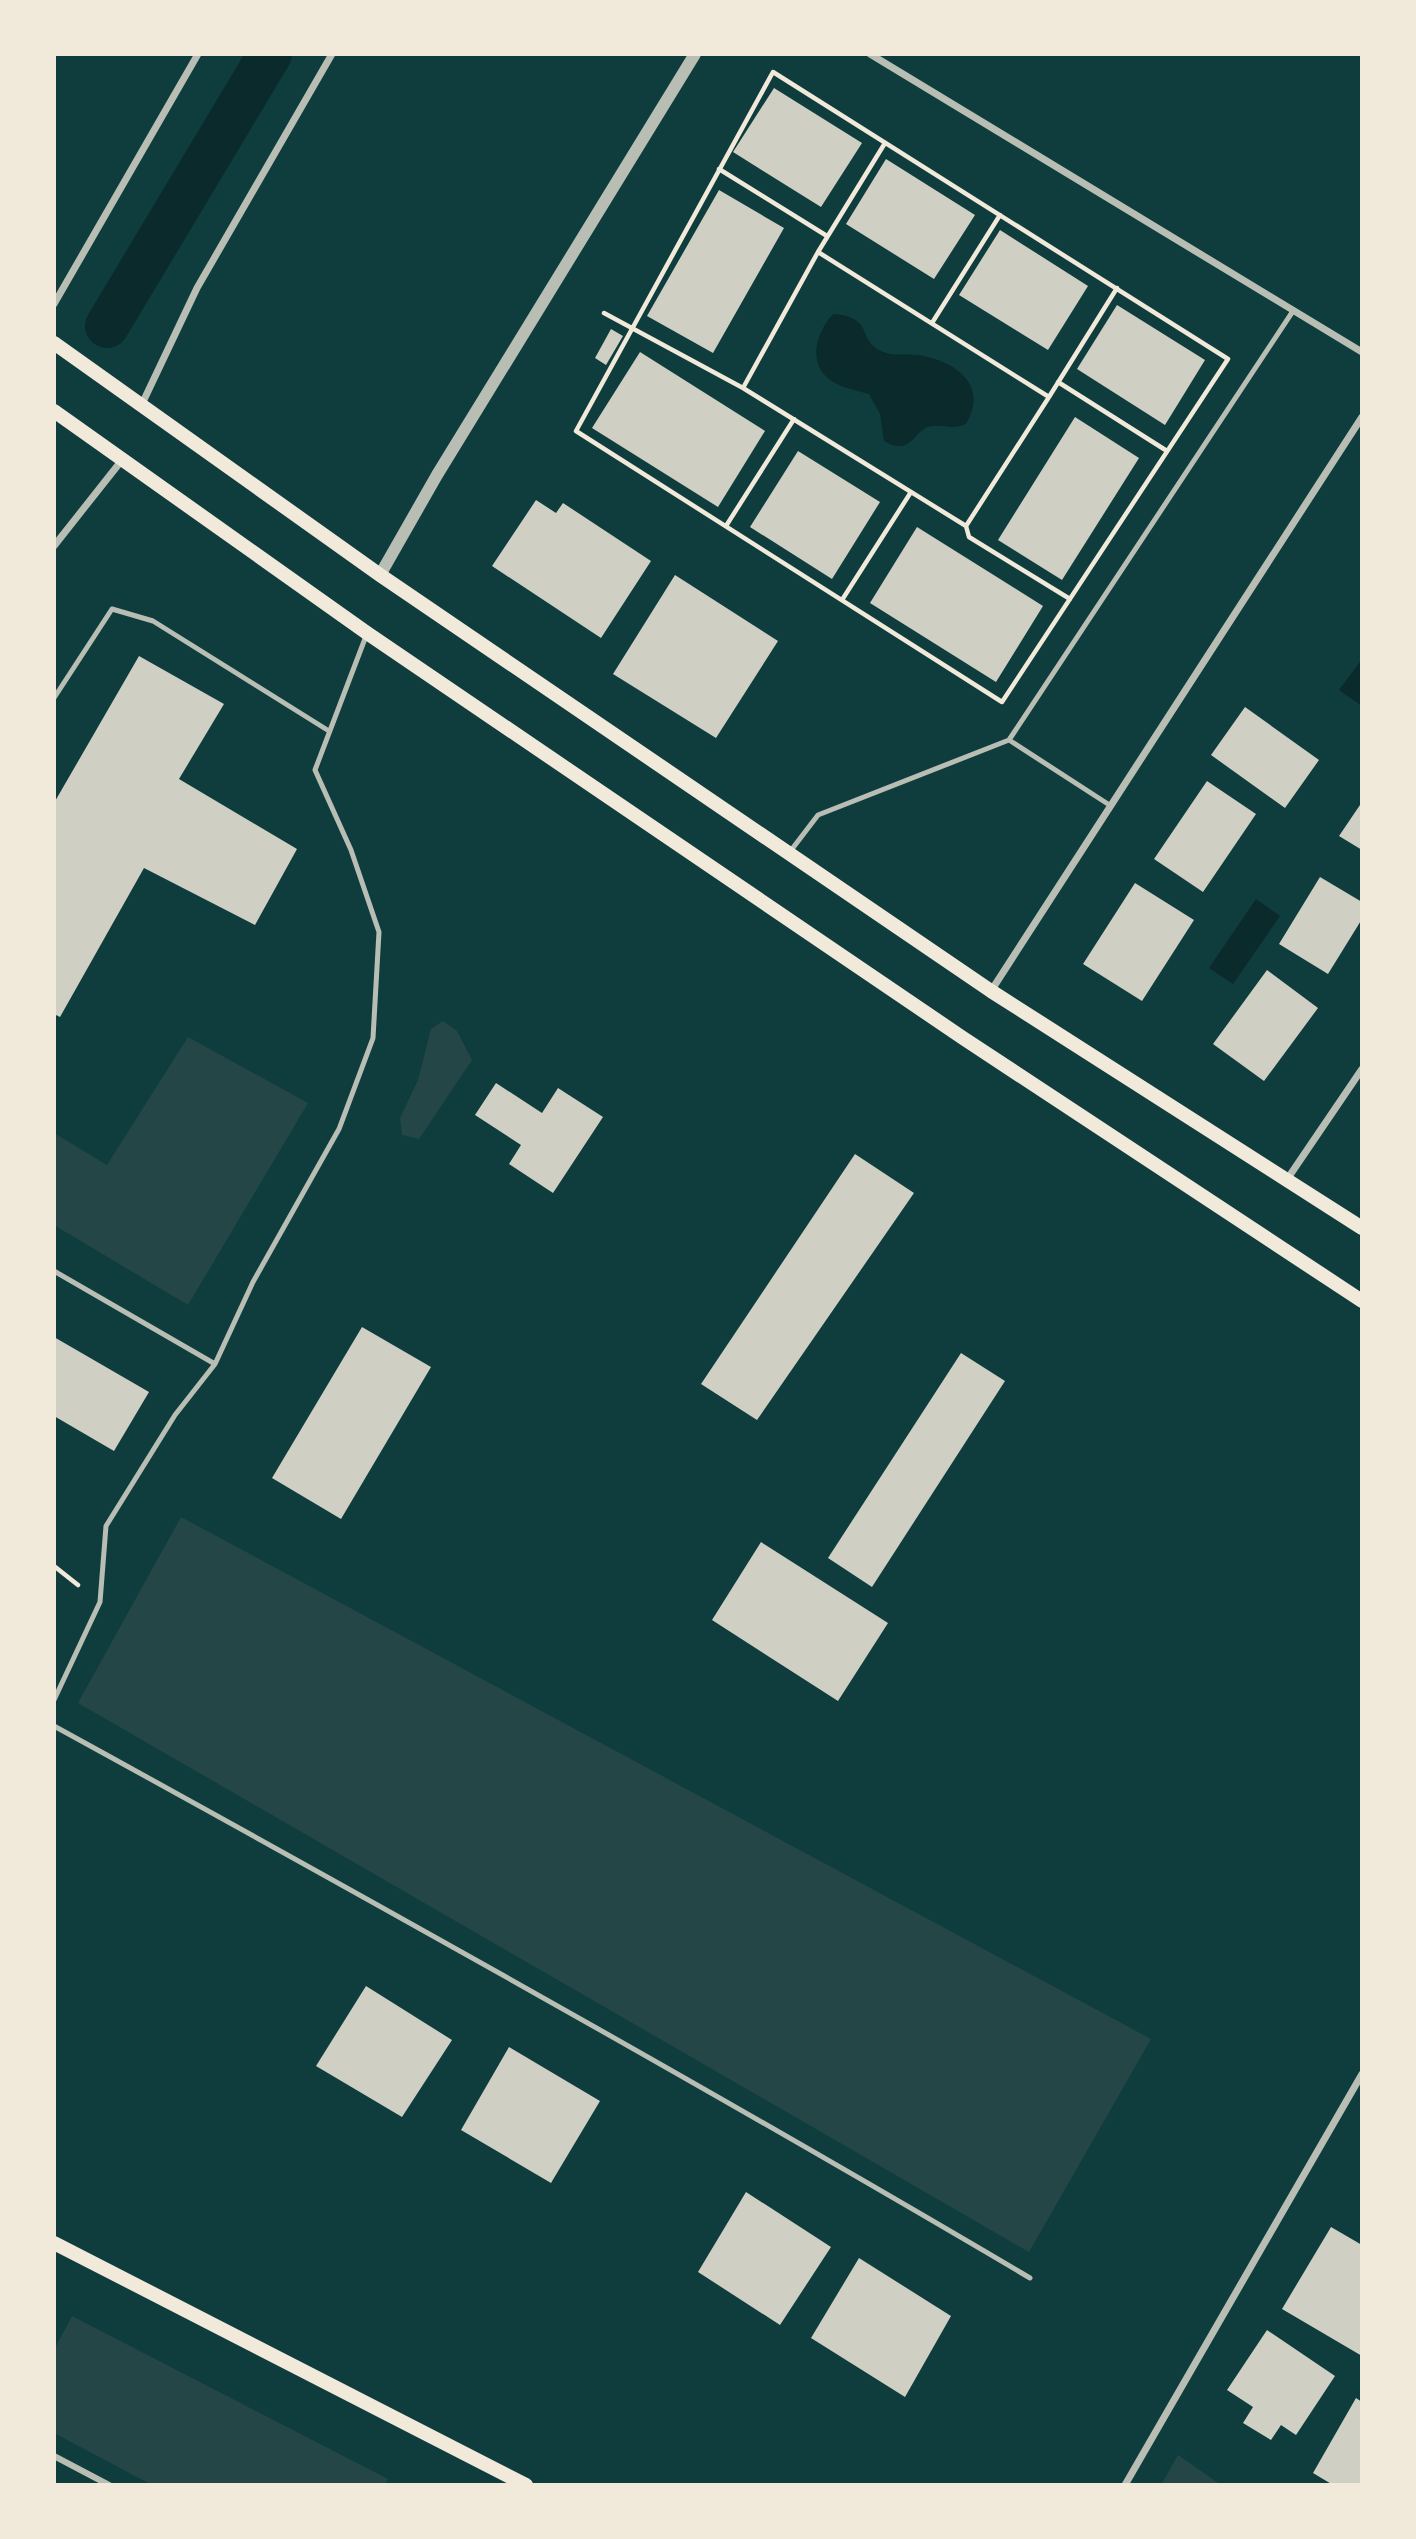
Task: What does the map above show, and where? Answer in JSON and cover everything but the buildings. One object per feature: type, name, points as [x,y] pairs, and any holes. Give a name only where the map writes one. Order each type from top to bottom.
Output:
[{"type":"main road","points":[[54,343],[380,575],[991,991],[1288,1178],[1362,1228]]},
{"type":"main road","points":[[54,411],[367,633],[963,1038],[1362,1301]]},
{"type":"main road","points":[[54,2243],[526,2485]]},
{"type":"street","points":[[54,304],[198,54]]},
{"type":"street","points":[[142,404],[197,288],[332,54]]},
{"type":"street","points":[[380,575],[437,475],[695,54]]},
{"type":"street","points":[[870,54],[1362,352]]},
{"type":"street","points":[[991,991],[1362,417]]},
{"type":"street","points":[[54,546],[123,460]]},
{"type":"street","points":[[1288,1178],[1362,1069]]},
{"type":"street","points":[[1125,2485],[1362,2074]]},
{"type":"street","points":[[54,2456],[109,2485]]},
{"type":"lane","points":[[789,853],[818,815],[1009,740],[1293,311]]},
{"type":"lane","points":[[54,698],[112,609],[153,621],[329,730]]},
{"type":"lane","points":[[54,1700],[100,1602],[106,1526],[174,1415],[215,1364],[253,1282],[339,1129],[373,1038],[379,932],[351,850],[315,770],[367,633]]},
{"type":"lane","points":[[1009,740],[1111,806]]},
{"type":"lane","points":[[54,1271],[215,1364]]},
{"type":"lane","points":[[54,1726],[512,1978],[752,2114],[1030,2278]]},
{"type":"path","points":[[773,72],[885,143],[1228,359],[1002,702],[576,431],[773,72]]},
{"type":"path","points":[[743,388],[827,236],[885,143]]},
{"type":"path","points":[[719,169],[827,236]]},
{"type":"path","points":[[932,323],[1000,215]]},
{"type":"path","points":[[818,252],[1049,397]]},
{"type":"path","points":[[966,526],[1117,288]]},
{"type":"path","points":[[604,313],[743,388],[794,419],[966,526],[970,537],[1070,599]]},
{"type":"path","points":[[1058,382],[1167,451]]},
{"type":"path","points":[[726,526],[794,419]]},
{"type":"path","points":[[842,600],[911,492]]},
{"type":"shaded area","points":[[833,314],[855,319],[873,346],[881,351],[932,358],[956,369],[965,377],[974,398],[966,424],[926,428],[902,446],[884,441],[880,414],[869,394],[849,389],[827,378],[817,361],[816,351],[821,332]]},
{"type":"shaded area","points":[[1362,659],[1362,706],[1339,690]]},
{"type":"shaded area","points":[[1256,899],[1280,916],[1233,984],[1209,968]]},
{"type":"shaded area","points":[[443,1021],[457,1031],[472,1060],[419,1139],[402,1135],[400,1118],[418,1080],[431,1029]]},
{"type":"shaded area","points":[[188,1037],[308,1103],[188,1305],[54,1225],[54,1133],[107,1165]]},
{"type":"shaded area","points":[[181,1517],[1151,2039],[1029,2252],[78,1703]]},
{"type":"shaded area","points":[[72,2316],[388,2479],[385,2485],[152,2485],[54,2433],[54,2350]]},
{"type":"shaded area","points":[[1178,2455],[1221,2485],[1161,2485]]},
{"type":"waterway","points":[[107,326],[270,54]]}]
